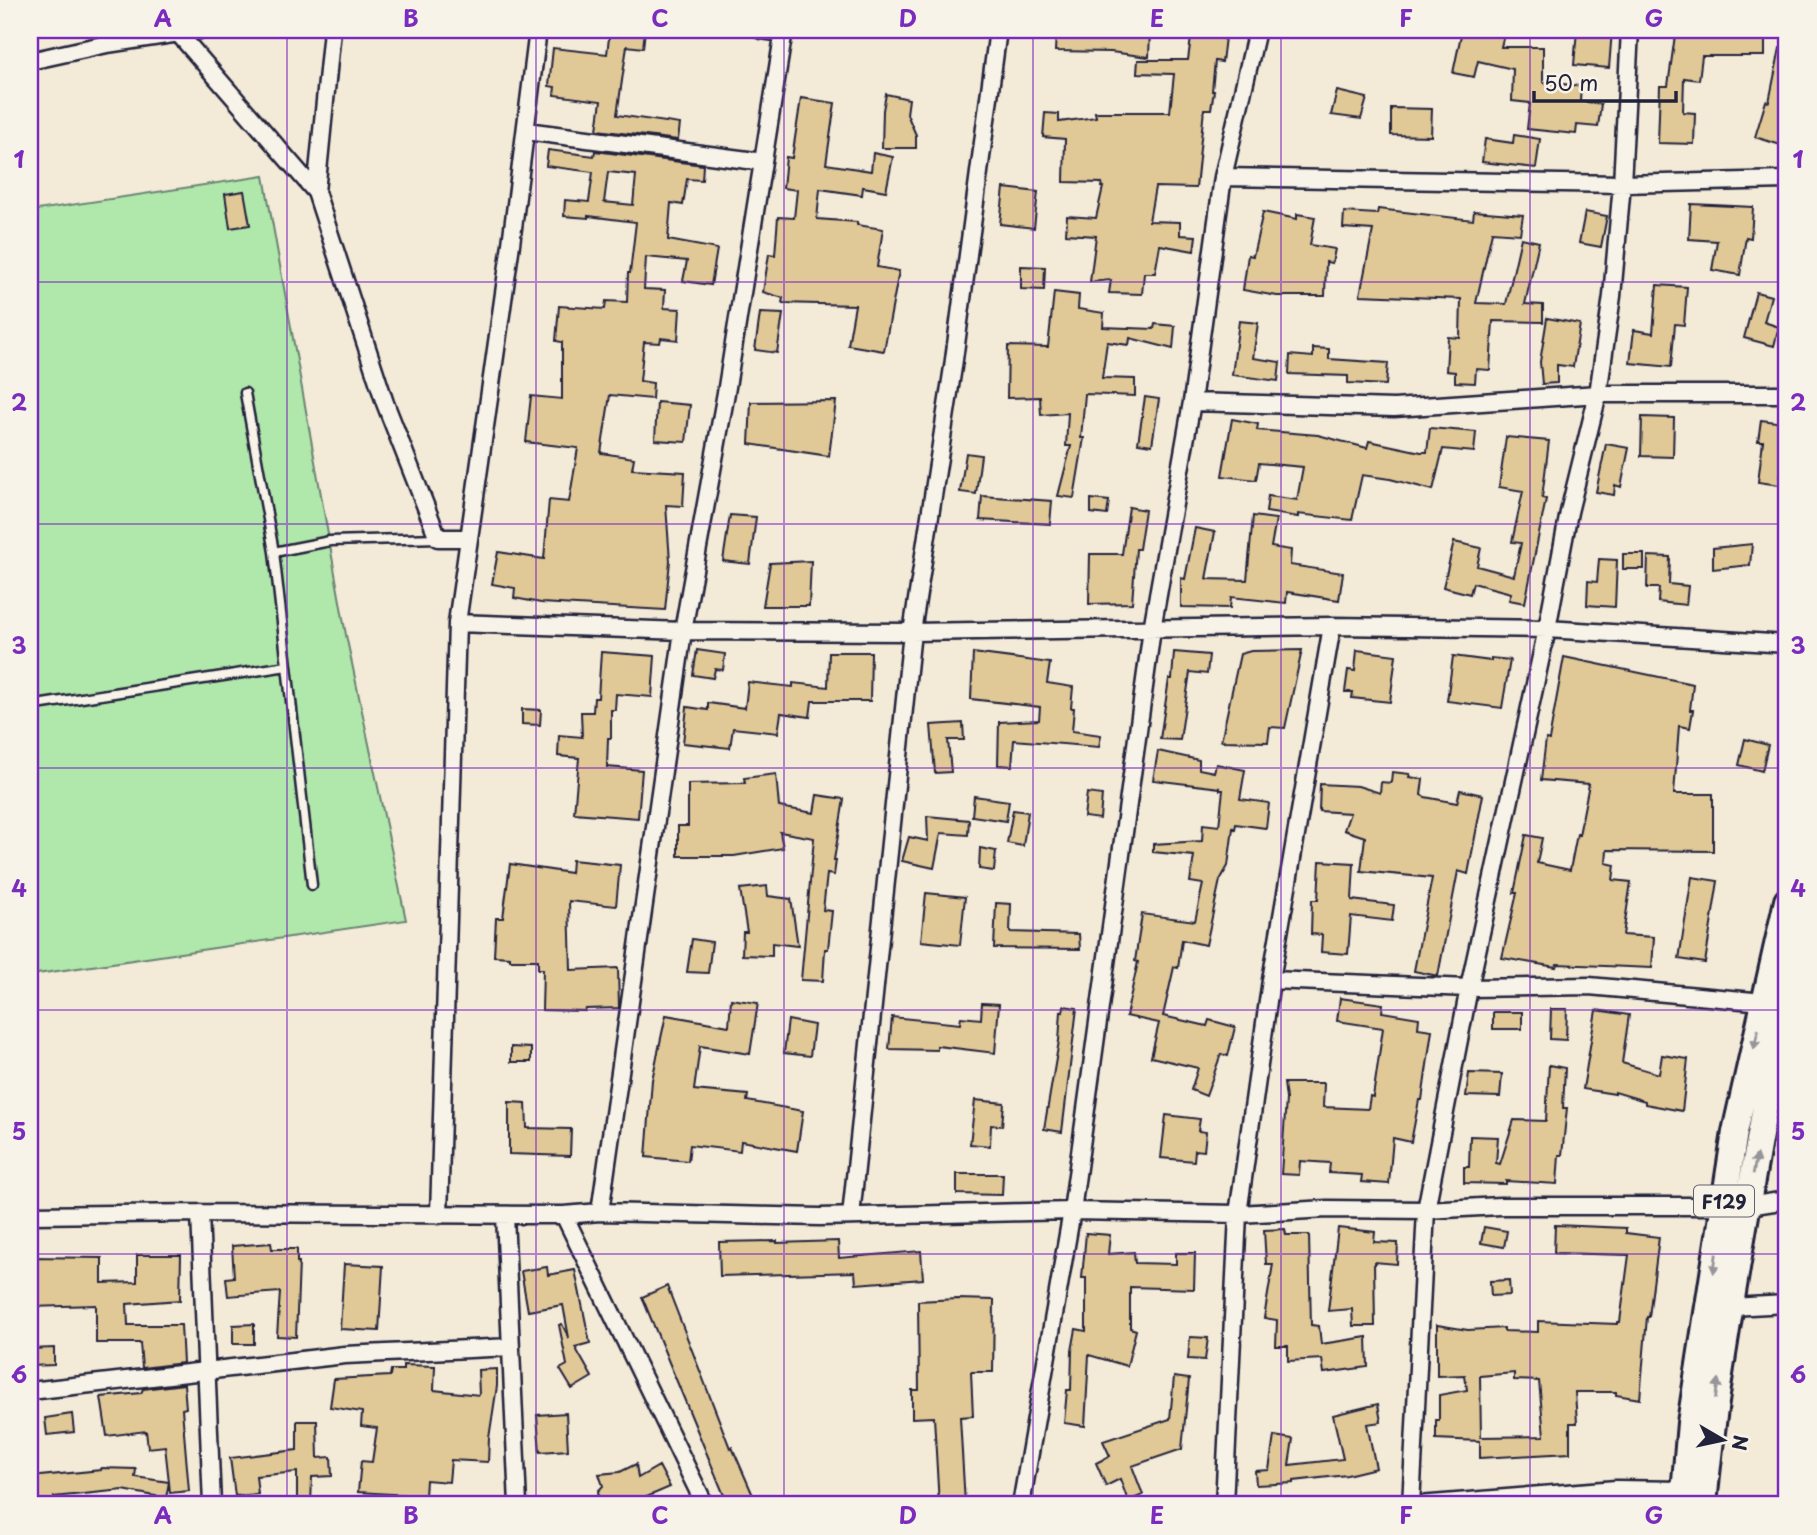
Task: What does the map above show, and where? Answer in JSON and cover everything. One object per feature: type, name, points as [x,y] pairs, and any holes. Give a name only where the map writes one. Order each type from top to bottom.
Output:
[{"type":"main road","name":"F129","points":[[1704,1505],[1712,1418],[1775,1055],[1775,1001],[1787,901]]},
{"type":"main road","name":"F129","points":[[1683,1498],[1690,1423],[1735,1132],[1775,1001]]},
{"type":"street","points":[[30,61],[106,37],[178,34],[199,30]]},
{"type":"street","points":[[316,192],[332,30]]},
{"type":"street","points":[[439,1215],[457,623],[538,30]]},
{"type":"street","points":[[600,1212],[683,631],[727,387],[784,31],[761,30]]},
{"type":"street","points":[[850,1216],[912,632],[953,367],[998,30]]},
{"type":"street","points":[[1021,1505],[1072,1212],[1152,629],[1192,402],[1223,177],[1257,30]]},
{"type":"street","points":[[1411,1505],[1426,1210],[1469,988],[1547,629],[1569,512],[1598,394],[1612,296],[1622,184],[1630,30]]},
{"type":"street","points":[[178,34],[316,192],[385,403],[438,538],[469,538]]},
{"type":"street","points":[[526,131],[763,162]]},
{"type":"street","points":[[1223,177],[1622,184],[1787,180]]},
{"type":"street","points":[[1192,402],[1394,408],[1598,394],[1787,394]]},
{"type":"street","points":[[457,623],[683,631],[912,632],[1332,626],[1547,629],[1787,645]]},
{"type":"street","points":[[1224,1505],[1238,1213],[1271,980],[1332,626]]},
{"type":"street","points":[[1271,980],[1469,988],[1589,986],[1775,1001]]},
{"type":"street","points":[[1748,1206],[1787,1200]]},
{"type":"street","points":[[30,1215],[564,1215],[600,1212],[850,1216],[1072,1212],[1238,1213],[1500,1206],[1723,1206]]},
{"type":"street","points":[[200,1213],[212,1505]]},
{"type":"street","points":[[505,1215],[518,1505]]},
{"type":"street","points":[[564,1215],[705,1505]]},
{"type":"street","points":[[1731,1307],[1787,1304]]},
{"type":"street","points":[[30,1391],[345,1355],[511,1347]]},
{"type":"street","points":[[1419,1505],[1616,1489],[1683,1498]]},
{"type":"lane","points":[[245,393],[274,552],[312,886]]},
{"type":"lane","points":[[274,552],[330,541],[438,538]]},
{"type":"lane","points":[[30,706],[287,666]]},
{"type":"green space","points":[[264,176],[346,635],[406,920],[30,975],[30,211]]},
{"type":"building","points":[[610,30],[645,30],[643,48],[627,46],[617,115],[680,124],[678,140],[597,130],[601,101],[554,95],[555,87],[549,86],[553,48],[607,54]]},
{"type":"building","points":[[1059,30],[1150,30],[1149,57],[1111,52],[1055,51],[1056,33],[1059,33]]},
{"type":"building","points":[[1192,30],[1218,30],[1218,36],[1225,37],[1222,62],[1215,61],[1211,109],[1204,109],[1196,188],[1155,187],[1149,221],[1180,222],[1180,235],[1196,236],[1194,251],[1160,245],[1155,273],[1144,273],[1142,294],[1109,293],[1111,280],[1090,282],[1096,236],[1066,234],[1067,216],[1096,218],[1102,183],[1064,182],[1065,139],[1043,137],[1045,113],[1059,114],[1059,122],[1096,117],[1095,112],[1170,112],[1174,74],[1137,73],[1138,60],[1188,60]]},
{"type":"building","points":[[1462,30],[1505,30],[1501,47],[1543,47],[1543,82],[1581,86],[1580,101],[1601,104],[1598,127],[1577,125],[1576,134],[1527,129],[1530,103],[1512,101],[1513,69],[1478,61],[1474,77],[1453,73]]},
{"type":"building","points":[[1577,30],[1612,30],[1609,68],[1574,65]]},
{"type":"building","points":[[1684,30],[1765,30],[1765,56],[1702,56],[1699,80],[1684,78],[1683,112],[1695,113],[1694,144],[1658,143],[1660,86],[1668,86],[1675,35],[1684,35]]},
{"type":"building","points":[[1780,48],[1787,49],[1787,147],[1755,137],[1766,101],[1769,102]]},
{"type":"building","points":[[1337,91],[1367,98],[1361,119],[1331,115]]},
{"type":"building","points":[[886,94],[909,99],[907,114],[916,135],[916,148],[882,148]]},
{"type":"building","points":[[801,98],[835,103],[826,164],[871,171],[873,153],[893,157],[886,191],[863,187],[862,195],[820,189],[817,219],[857,222],[857,225],[883,229],[877,267],[899,271],[884,351],[848,345],[855,305],[782,303],[783,298],[763,292],[769,254],[775,255],[778,217],[794,218],[797,190],[783,188],[786,157],[792,158]]},
{"type":"building","points":[[1391,108],[1432,109],[1431,136],[1391,135]]},
{"type":"building","points":[[1514,135],[1540,139],[1536,168],[1482,162],[1485,139],[1513,143]]},
{"type":"building","points":[[548,150],[594,156],[595,151],[703,165],[702,180],[687,179],[683,205],[671,203],[668,240],[717,249],[711,285],[683,281],[687,261],[646,257],[644,289],[665,290],[664,308],[680,309],[678,340],[661,338],[660,343],[644,342],[640,381],[653,383],[652,399],[610,395],[601,453],[634,458],[632,469],[685,472],[683,506],[666,505],[670,561],[665,610],[541,603],[514,598],[515,588],[492,584],[498,552],[544,559],[549,500],[569,502],[578,448],[526,442],[531,396],[562,399],[562,342],[556,341],[559,306],[605,309],[606,301],[627,302],[628,273],[636,222],[564,216],[565,200],[589,202],[593,172],[546,166]],"holes":[[[608,172],[636,175],[633,205],[604,202]]]},
{"type":"building","points":[[1004,188],[1038,192],[1034,228],[1000,224]]},
{"type":"building","points":[[244,191],[250,225],[230,228],[225,194]]},
{"type":"building","points":[[1691,204],[1753,207],[1751,238],[1746,237],[1740,275],[1712,270],[1717,241],[1689,239]]},
{"type":"building","points":[[1378,209],[1473,220],[1474,211],[1523,215],[1520,234],[1492,232],[1476,303],[1506,304],[1521,238],[1539,242],[1525,304],[1543,305],[1543,322],[1493,321],[1490,370],[1476,369],[1475,383],[1455,382],[1455,372],[1446,371],[1448,337],[1460,338],[1461,299],[1360,295],[1373,230],[1343,228],[1344,212],[1377,214]]},
{"type":"building","points":[[1263,212],[1297,219],[1297,214],[1315,217],[1310,245],[1335,249],[1332,263],[1326,262],[1325,296],[1277,296],[1243,290],[1248,255],[1253,256]]},
{"type":"building","points":[[1585,212],[1607,216],[1601,247],[1579,243]]},
{"type":"building","points":[[1021,266],[1045,267],[1044,290],[1021,289]]},
{"type":"building","points":[[1657,285],[1687,287],[1684,325],[1675,324],[1671,367],[1630,363],[1634,330],[1653,333]]},
{"type":"building","points":[[1054,292],[1079,295],[1078,309],[1104,313],[1103,327],[1154,329],[1155,324],[1175,326],[1173,349],[1130,338],[1129,345],[1107,342],[1102,378],[1135,379],[1135,396],[1085,394],[1081,438],[1084,438],[1074,498],[1058,496],[1071,446],[1066,446],[1068,413],[1041,415],[1040,397],[1007,398],[1008,346],[1048,347]]},
{"type":"building","points":[[1756,292],[1771,296],[1764,322],[1779,327],[1774,346],[1744,338]]},
{"type":"building","points":[[760,313],[783,314],[777,353],[755,350]]},
{"type":"building","points":[[1547,318],[1580,324],[1573,367],[1557,365],[1557,383],[1542,384],[1540,362]]},
{"type":"building","points":[[1239,321],[1258,323],[1253,358],[1280,362],[1278,381],[1232,375]]},
{"type":"building","points":[[1313,348],[1329,349],[1329,359],[1388,363],[1386,385],[1348,383],[1348,376],[1289,374],[1290,355],[1313,357]]},
{"type":"building","points":[[1145,397],[1159,399],[1152,445],[1138,443]]},
{"type":"building","points":[[836,401],[829,456],[749,444],[751,402]]},
{"type":"building","points":[[657,402],[690,405],[686,442],[655,440]]},
{"type":"building","points":[[1642,417],[1674,418],[1673,457],[1641,456]]},
{"type":"building","points":[[1232,419],[1258,424],[1257,430],[1318,435],[1367,448],[1369,441],[1421,452],[1427,452],[1430,428],[1476,432],[1474,452],[1443,449],[1433,490],[1362,475],[1352,520],[1266,512],[1268,496],[1297,500],[1303,467],[1259,463],[1256,480],[1222,476]]},
{"type":"building","points":[[1761,420],[1784,423],[1781,444],[1787,445],[1787,472],[1781,471],[1780,485],[1758,482],[1763,441],[1758,441]]},
{"type":"building","points":[[1506,437],[1549,441],[1542,498],[1546,499],[1525,603],[1509,600],[1511,593],[1473,583],[1470,594],[1443,587],[1454,542],[1481,548],[1477,566],[1514,576],[1521,543],[1512,542],[1523,491],[1499,487]]},
{"type":"building","points":[[1606,444],[1629,448],[1621,487],[1615,485],[1614,495],[1596,492]]},
{"type":"building","points":[[966,453],[981,455],[976,494],[960,492]]},
{"type":"building","points":[[982,496],[1052,501],[1050,524],[980,520]]},
{"type":"building","points":[[1091,499],[1109,501],[1107,515],[1091,513]]},
{"type":"building","points":[[1129,507],[1145,510],[1139,549],[1136,549],[1132,603],[1089,604],[1090,554],[1122,554]]},
{"type":"building","points":[[730,515],[756,517],[750,564],[723,561]]},
{"type":"building","points":[[1253,516],[1276,519],[1271,547],[1291,550],[1290,565],[1343,573],[1339,600],[1287,592],[1286,603],[1231,597],[1230,608],[1181,607],[1181,578],[1185,579],[1195,528],[1215,532],[1206,579],[1247,580]]},
{"type":"building","points":[[1752,544],[1750,565],[1713,569],[1713,548]]},
{"type":"building","points":[[1623,554],[1644,554],[1644,569],[1623,569]]},
{"type":"building","points":[[1648,556],[1670,557],[1669,584],[1688,586],[1686,605],[1658,602],[1659,588],[1647,588]]},
{"type":"building","points":[[1599,559],[1617,560],[1615,607],[1587,605],[1588,581],[1597,582]]},
{"type":"building","points":[[811,561],[809,606],[763,606],[770,563]]},
{"type":"building","points":[[697,650],[725,654],[723,670],[715,669],[713,678],[693,675]]},
{"type":"building","points":[[1302,650],[1285,728],[1270,727],[1268,742],[1221,741],[1240,654],[1251,651]]},
{"type":"building","points":[[1357,650],[1396,655],[1390,702],[1352,698],[1353,692],[1345,692],[1348,670],[1355,671]]},
{"type":"building","points":[[601,652],[655,656],[652,697],[616,694],[615,710],[611,710],[611,738],[608,738],[607,767],[642,770],[638,818],[574,813],[579,758],[558,756],[559,735],[582,737],[581,712],[593,712],[594,698],[598,698]]},
{"type":"building","points":[[829,652],[871,652],[870,701],[812,701],[810,717],[781,713],[778,733],[733,728],[730,748],[683,743],[687,707],[708,710],[708,703],[745,708],[748,682],[793,687],[793,683],[828,687]]},
{"type":"building","points":[[1174,652],[1209,655],[1207,674],[1190,672],[1180,740],[1160,739],[1169,679],[1172,679]]},
{"type":"building","points":[[973,653],[1050,663],[1047,683],[1073,687],[1072,731],[1101,735],[1099,747],[1014,740],[1012,766],[998,765],[999,722],[1039,720],[1040,707],[971,699]]},
{"type":"building","points":[[1453,656],[1491,661],[1491,658],[1510,660],[1502,708],[1447,701]]},
{"type":"building","points":[[1564,657],[1693,684],[1690,728],[1679,726],[1674,794],[1713,794],[1713,851],[1607,850],[1606,863],[1615,865],[1613,880],[1631,882],[1623,935],[1654,937],[1652,968],[1557,964],[1556,967],[1502,958],[1517,893],[1514,893],[1526,835],[1542,838],[1537,863],[1570,870],[1577,834],[1579,835],[1589,784],[1541,780],[1546,739],[1549,740]]},
{"type":"building","points":[[522,709],[541,710],[540,725],[522,724]]},
{"type":"building","points":[[963,723],[964,740],[948,740],[951,772],[935,773],[931,725]]},
{"type":"building","points":[[1745,739],[1768,745],[1762,771],[1739,765]]},
{"type":"building","points":[[1158,751],[1199,760],[1199,769],[1214,772],[1216,764],[1245,770],[1240,799],[1269,803],[1266,828],[1236,824],[1235,829],[1233,828],[1228,866],[1220,880],[1206,945],[1182,940],[1178,968],[1174,967],[1163,1016],[1207,1026],[1209,1020],[1235,1027],[1228,1056],[1221,1054],[1206,1096],[1191,1090],[1198,1068],[1151,1057],[1159,1023],[1126,1016],[1138,962],[1135,961],[1142,914],[1195,921],[1203,884],[1190,882],[1194,856],[1153,852],[1153,844],[1202,841],[1203,824],[1219,826],[1223,790],[1153,780]]},
{"type":"building","points":[[1392,772],[1423,779],[1421,795],[1425,797],[1457,803],[1460,790],[1483,795],[1468,874],[1458,871],[1438,976],[1414,971],[1432,878],[1361,871],[1365,837],[1344,830],[1350,813],[1319,811],[1320,784],[1358,786],[1380,793],[1381,782],[1391,783]]},
{"type":"building","points":[[776,774],[779,807],[814,813],[817,795],[844,799],[834,875],[827,874],[823,910],[832,911],[823,981],[801,980],[814,838],[780,832],[783,848],[734,856],[678,856],[678,826],[688,826],[688,784],[745,783],[744,778]]},
{"type":"building","points":[[1087,793],[1102,795],[1100,819],[1084,817]]},
{"type":"building","points":[[974,796],[1009,801],[1006,821],[972,816]]},
{"type":"building","points":[[1013,810],[1028,812],[1023,846],[1007,843]]},
{"type":"building","points":[[927,816],[969,820],[968,835],[941,833],[934,868],[902,861],[909,837],[928,841]]},
{"type":"building","points":[[980,848],[996,851],[994,871],[979,869]]},
{"type":"building","points":[[572,860],[620,865],[616,906],[569,901],[571,970],[618,968],[619,1008],[585,1011],[542,1010],[543,969],[538,969],[538,960],[510,960],[510,957],[494,956],[496,918],[503,918],[510,864],[571,873]]},
{"type":"building","points":[[1320,861],[1354,863],[1352,900],[1394,905],[1392,921],[1351,916],[1348,954],[1321,952],[1322,935],[1311,934],[1312,900],[1318,900]]},
{"type":"building","points":[[1692,877],[1718,881],[1705,963],[1679,959]]},
{"type":"building","points":[[767,886],[768,896],[791,899],[798,946],[772,943],[772,956],[742,955],[743,932],[747,932],[740,889]]},
{"type":"building","points":[[926,893],[965,897],[960,945],[921,941]]},
{"type":"building","points":[[996,903],[1011,904],[1010,932],[1079,934],[1080,949],[994,948]]},
{"type":"building","points":[[692,939],[712,942],[708,973],[687,972]]},
{"type":"building","points":[[1340,998],[1383,1004],[1382,1012],[1419,1018],[1418,1028],[1432,1030],[1422,1100],[1419,1100],[1411,1142],[1393,1138],[1389,1184],[1361,1182],[1362,1175],[1329,1173],[1330,1163],[1300,1161],[1299,1175],[1281,1174],[1286,1099],[1284,1083],[1324,1083],[1323,1107],[1368,1109],[1370,1096],[1373,1097],[1383,1028],[1337,1021]]},
{"type":"building","points":[[731,999],[758,1003],[750,1054],[700,1046],[694,1090],[748,1095],[747,1101],[803,1111],[797,1151],[741,1141],[740,1151],[690,1145],[688,1161],[646,1157],[652,1080],[666,1015],[729,1026]]},
{"type":"building","points":[[982,1003],[999,1004],[995,1053],[937,1046],[937,1050],[889,1049],[892,1017],[960,1024],[961,1017],[981,1019]]},
{"type":"building","points":[[1064,1006],[1077,1008],[1062,1132],[1044,1129],[1059,1041],[1061,1011],[1063,1012]]},
{"type":"building","points":[[1551,1009],[1567,1009],[1566,1040],[1550,1039]]},
{"type":"building","points":[[1596,1010],[1629,1015],[1622,1063],[1659,1074],[1662,1055],[1688,1059],[1682,1111],[1645,1104],[1645,1101],[1615,1092],[1583,1089]]},
{"type":"building","points":[[1493,1012],[1522,1012],[1522,1029],[1493,1029]]},
{"type":"building","points":[[788,1020],[814,1025],[810,1056],[784,1053]]},
{"type":"building","points":[[511,1047],[531,1048],[531,1062],[511,1062]]},
{"type":"building","points":[[1549,1065],[1565,1068],[1563,1108],[1567,1108],[1557,1184],[1506,1181],[1506,1184],[1464,1183],[1464,1167],[1469,1167],[1470,1136],[1498,1137],[1496,1163],[1500,1164],[1514,1120],[1546,1121]]},
{"type":"building","points":[[1469,1073],[1502,1074],[1500,1097],[1466,1096]]},
{"type":"building","points":[[975,1100],[1004,1103],[1002,1126],[991,1125],[990,1146],[970,1144]]},
{"type":"building","points":[[509,1102],[526,1103],[527,1128],[571,1129],[570,1156],[509,1154]]},
{"type":"building","points":[[1166,1115],[1200,1119],[1198,1131],[1206,1132],[1204,1151],[1195,1150],[1194,1161],[1161,1158]]},
{"type":"building","points":[[957,1174],[1003,1174],[1002,1195],[957,1194]]},
{"type":"building","points":[[1555,1225],[1626,1228],[1626,1233],[1659,1237],[1647,1317],[1640,1399],[1616,1395],[1616,1392],[1575,1392],[1577,1423],[1570,1423],[1570,1453],[1480,1458],[1480,1441],[1436,1439],[1439,1395],[1467,1390],[1465,1375],[1437,1376],[1437,1325],[1468,1330],[1504,1328],[1504,1331],[1538,1332],[1538,1321],[1620,1322],[1629,1255],[1554,1253]],"holes":[[[1514,1373],[1514,1380],[1539,1381],[1544,1436],[1481,1437],[1480,1376]]]},
{"type":"building","points":[[1484,1227],[1507,1231],[1504,1247],[1481,1243]]},
{"type":"building","points":[[1338,1228],[1375,1232],[1374,1242],[1398,1243],[1397,1264],[1374,1262],[1375,1326],[1353,1326],[1352,1309],[1328,1311]]},
{"type":"building","points":[[1285,1229],[1286,1235],[1309,1235],[1311,1325],[1319,1326],[1321,1344],[1367,1337],[1368,1367],[1324,1373],[1322,1359],[1288,1361],[1288,1346],[1276,1346],[1277,1320],[1264,1318],[1273,1264],[1266,1264],[1264,1230]]},
{"type":"building","points":[[1086,1233],[1110,1235],[1108,1254],[1134,1252],[1135,1263],[1176,1264],[1176,1253],[1195,1253],[1194,1289],[1130,1287],[1130,1328],[1136,1330],[1127,1366],[1089,1355],[1085,1426],[1064,1423],[1067,1390],[1071,1390],[1072,1351],[1076,1329],[1086,1331],[1086,1278],[1082,1278]]},
{"type":"building","points":[[838,1241],[839,1258],[921,1251],[923,1279],[856,1284],[855,1272],[720,1276],[719,1242]]},
{"type":"building","points":[[271,1243],[272,1249],[297,1249],[299,1262],[296,1337],[277,1336],[280,1292],[228,1296],[226,1278],[234,1277],[232,1246]]},
{"type":"building","points":[[137,1255],[181,1255],[180,1300],[127,1304],[128,1325],[181,1325],[183,1363],[142,1368],[140,1343],[96,1343],[96,1305],[30,1307],[30,1257],[102,1258],[102,1283],[137,1282]]},
{"type":"building","points":[[344,1264],[383,1266],[379,1331],[340,1329]]},
{"type":"building","points":[[547,1267],[548,1275],[575,1270],[590,1343],[575,1347],[592,1377],[572,1389],[560,1369],[567,1365],[559,1325],[562,1324],[569,1338],[563,1305],[528,1311],[521,1271]]},
{"type":"building","points":[[1509,1280],[1510,1295],[1491,1296],[1490,1281]]},
{"type":"building","points":[[667,1286],[730,1448],[732,1447],[755,1500],[743,1505],[728,1505],[642,1297]]},
{"type":"building","points":[[994,1300],[993,1372],[971,1372],[973,1416],[960,1417],[965,1504],[939,1505],[934,1417],[912,1418],[912,1390],[919,1390],[918,1301]]},
{"type":"building","points":[[254,1324],[254,1344],[233,1344],[233,1325]]},
{"type":"building","points":[[1190,1337],[1208,1338],[1205,1360],[1188,1359]]},
{"type":"building","points":[[54,1348],[54,1365],[30,1366],[30,1349]]},
{"type":"building","points":[[403,1365],[435,1366],[434,1390],[479,1395],[478,1370],[497,1369],[488,1462],[451,1460],[449,1482],[426,1480],[425,1496],[358,1492],[361,1461],[372,1462],[377,1428],[361,1426],[362,1412],[330,1407],[334,1379],[390,1376],[391,1370],[403,1370]]},
{"type":"building","points":[[1174,1377],[1189,1379],[1182,1449],[1132,1466],[1143,1495],[1128,1501],[1120,1479],[1106,1486],[1096,1463],[1110,1456],[1103,1441],[1170,1419]]},
{"type":"building","points":[[184,1384],[186,1408],[182,1409],[189,1491],[170,1493],[165,1446],[148,1448],[146,1431],[107,1436],[101,1397],[141,1393],[143,1389]]},
{"type":"building","points":[[1378,1404],[1381,1422],[1367,1424],[1376,1468],[1294,1483],[1256,1485],[1255,1471],[1269,1470],[1274,1436],[1293,1439],[1289,1465],[1343,1459],[1333,1415]]},
{"type":"building","points":[[566,1413],[568,1450],[540,1452],[537,1415]]},
{"type":"building","points":[[72,1414],[74,1432],[47,1435],[45,1418]]},
{"type":"building","points":[[297,1421],[317,1421],[318,1458],[331,1457],[332,1476],[312,1477],[311,1505],[297,1505],[297,1472],[256,1476],[258,1494],[235,1496],[230,1458],[297,1450]]},
{"type":"building","points":[[636,1464],[638,1478],[659,1466],[670,1487],[628,1505],[627,1502],[600,1505],[598,1491],[603,1486],[599,1474],[620,1472]]},
{"type":"building","points":[[101,1468],[136,1469],[135,1477],[169,1482],[166,1498],[123,1490],[54,1497],[55,1505],[30,1505],[30,1477]]}]
